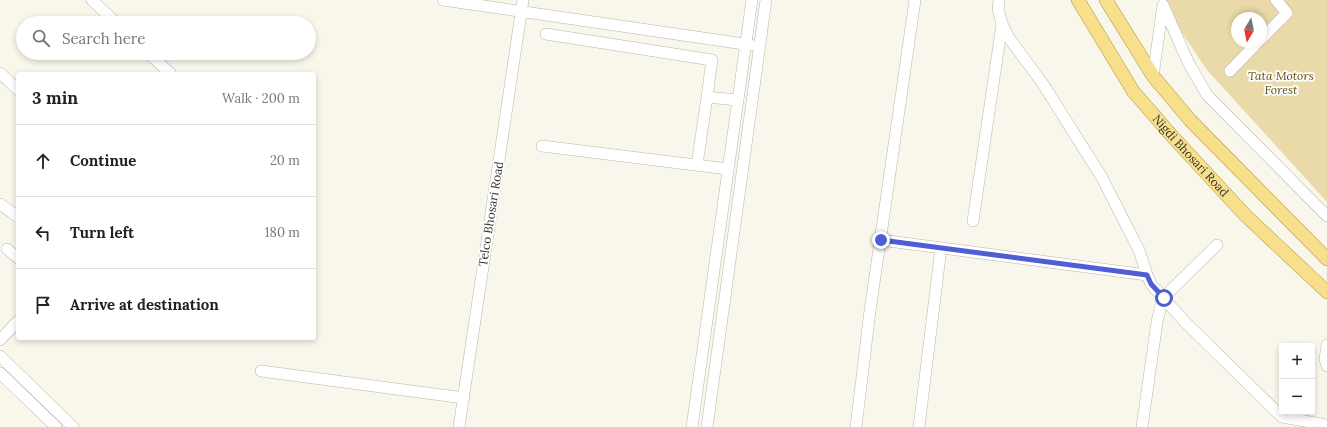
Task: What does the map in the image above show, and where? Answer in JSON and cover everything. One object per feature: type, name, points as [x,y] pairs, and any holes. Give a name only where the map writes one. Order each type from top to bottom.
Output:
[{"type":"main road","name":"Nigdi Bhosari Road","points":[[1078,0],[1133,90],[1148,108],[1246,216],[1327,292]]},
{"type":"main road","name":"Nigdi Bhosari Road","points":[[1106,0],[1152,76],[1190,120],[1327,259]]},
{"type":"street","points":[[92,0],[109,16]]},
{"type":"street","points":[[443,0],[493,4],[521,12],[760,47]]},
{"type":"street","name":"Telco Bhosari Road","points":[[459,427],[523,0]]},
{"type":"street","points":[[692,427],[752,0]]},
{"type":"street","points":[[707,427],[766,0]]},
{"type":"street","points":[[856,427],[870,311],[915,0]]},
{"type":"street","points":[[999,0],[998,9],[1002,24],[1009,38],[1042,84],[1101,176],[1139,250],[1151,284],[1186,323],[1282,417],[1311,425],[1327,425]]},
{"type":"street","points":[[1267,33],[1287,13],[1276,0]]},
{"type":"street","points":[[1152,76],[1163,2]]},
{"type":"street","points":[[1163,2],[1188,62],[1207,95],[1327,216]]},
{"type":"street","points":[[973,221],[1002,24]]},
{"type":"street","points":[[546,34],[712,60],[696,165]]},
{"type":"street","points":[[1230,71],[1252,48]]},
{"type":"street","points":[[156,60],[169,72]]},
{"type":"street","points":[[0,73],[16,88]]},
{"type":"street","points":[[707,97],[738,100]]},
{"type":"street","points":[[542,146],[728,169]]},
{"type":"street","points":[[0,204],[16,216]]},
{"type":"street","points":[[881,240],[1147,275]]},
{"type":"street","points":[[1142,427],[1157,322],[1161,305],[1164,298],[1172,289],[1217,245]]},
{"type":"street","points":[[919,427],[941,248]]},
{"type":"street","points":[[7,249],[16,256]]},
{"type":"street","points":[[0,340],[16,323]]},
{"type":"street","points":[[1327,345],[1325,359],[1327,366]]},
{"type":"street","points":[[0,356],[73,427]]},
{"type":"street","points":[[261,370],[464,398]]},
{"type":"street","points":[[0,372],[56,427]]},
{"type":"green space","name":"Tata Motors Forest","points":[[1160,0],[1327,0],[1327,202],[1207,70]]},
{"type":"route","points":[[881,240],[1147,275],[1151,284],[1164,298]]}]
